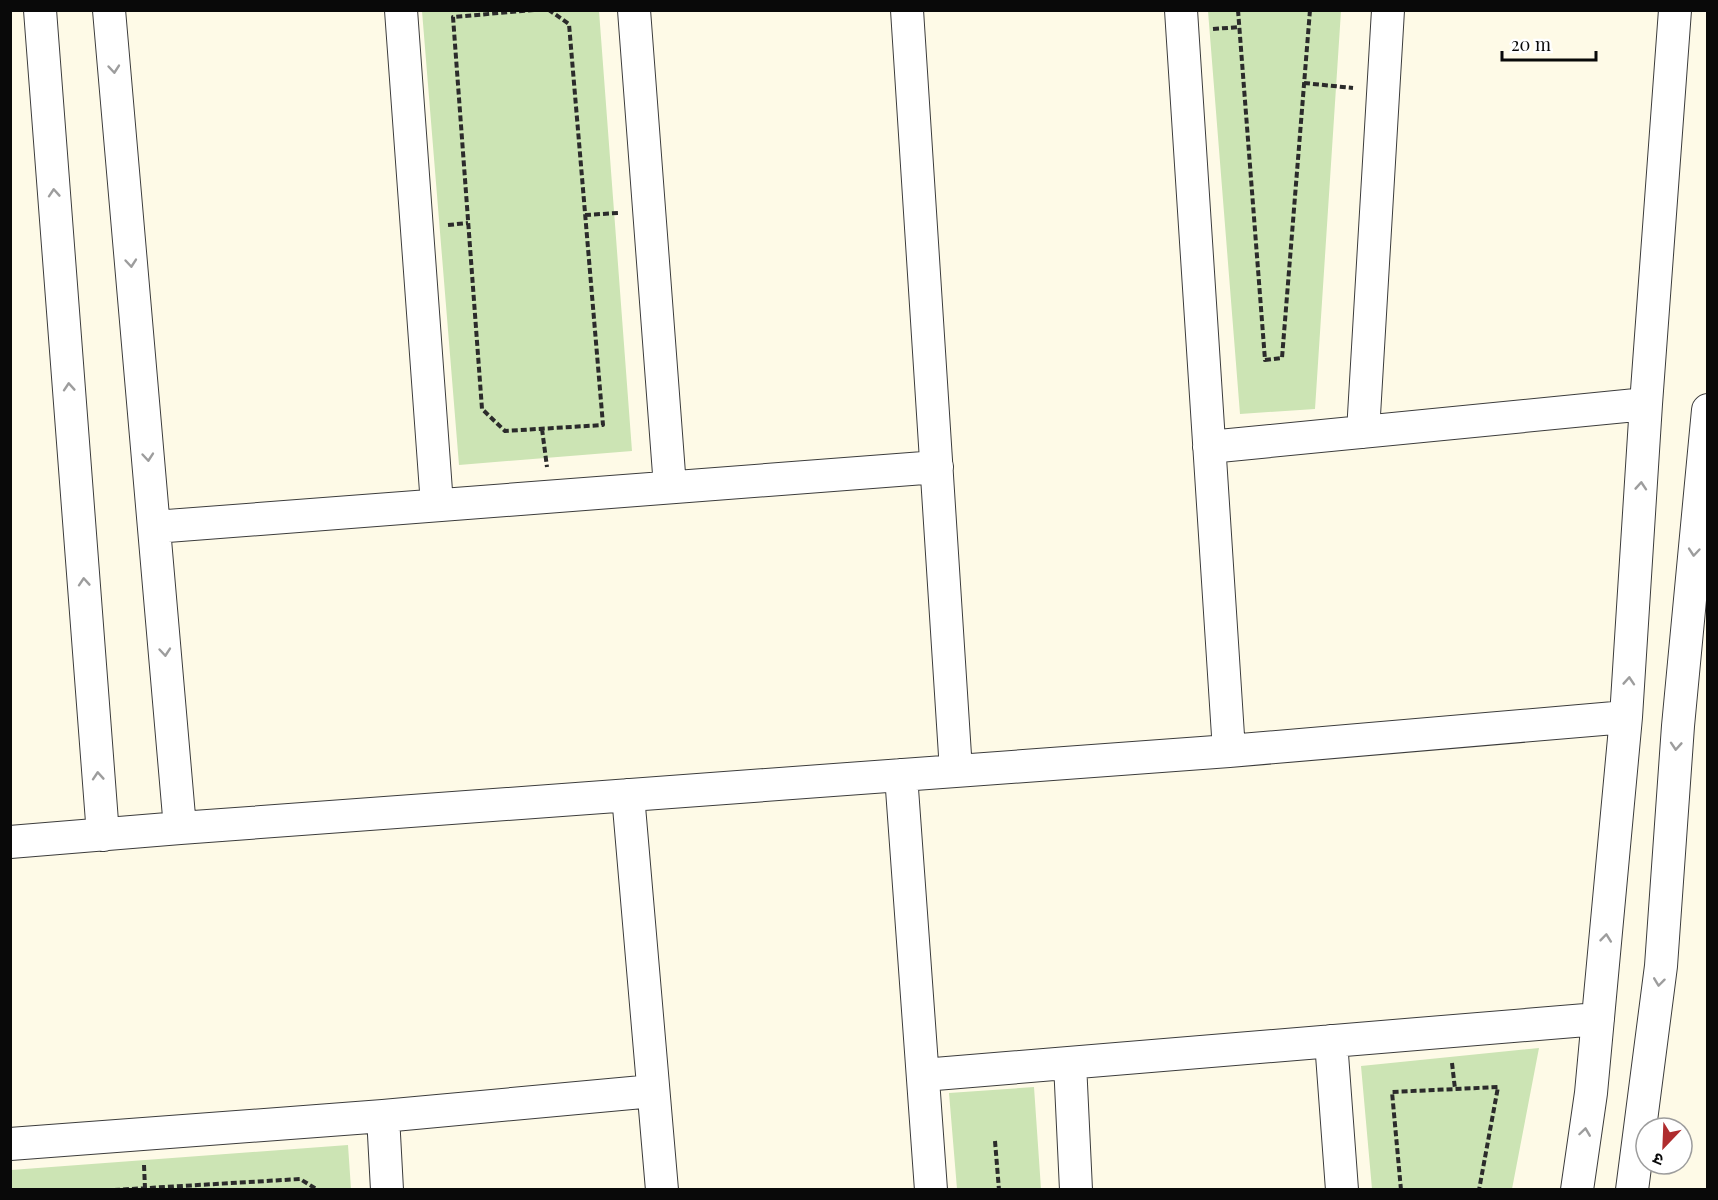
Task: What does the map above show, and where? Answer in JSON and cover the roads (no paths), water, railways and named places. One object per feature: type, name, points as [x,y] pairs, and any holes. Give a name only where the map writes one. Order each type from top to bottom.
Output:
[{"type":"street","points":[[40,10],[103,835]]},
{"type":"street","points":[[109,10],[180,828]]},
{"type":"street","points":[[401,10],[437,506]]},
{"type":"street","points":[[634,10],[670,487]]},
{"type":"street","points":[[908,10],[956,771]]},
{"type":"street","points":[[1181,10],[1229,751]]},
{"type":"street","points":[[1363,432],[1388,10]]},
{"type":"street","points":[[1577,1190],[1591,1093],[1626,717],[1675,10]]},
{"type":"street","points":[[1209,447],[1646,404]]},
{"type":"street","points":[[1632,1190],[1661,966],[1678,726],[1707,410]]},
{"type":"street","points":[[154,527],[937,467]]},
{"type":"street","points":[[10,842],[1229,751],[1626,717]]},
{"type":"street","points":[[901,775],[931,1190]]},
{"type":"street","points":[[628,795],[662,1190]]},
{"type":"street","points":[[923,1076],[1598,1019]]},
{"type":"street","points":[[1331,1041],[1342,1190]]},
{"type":"street","points":[[1070,1063],[1076,1190]]},
{"type":"street","points":[[10,1144],[383,1116],[653,1091]]},
{"type":"street","points":[[383,1116],[387,1190]]}]
